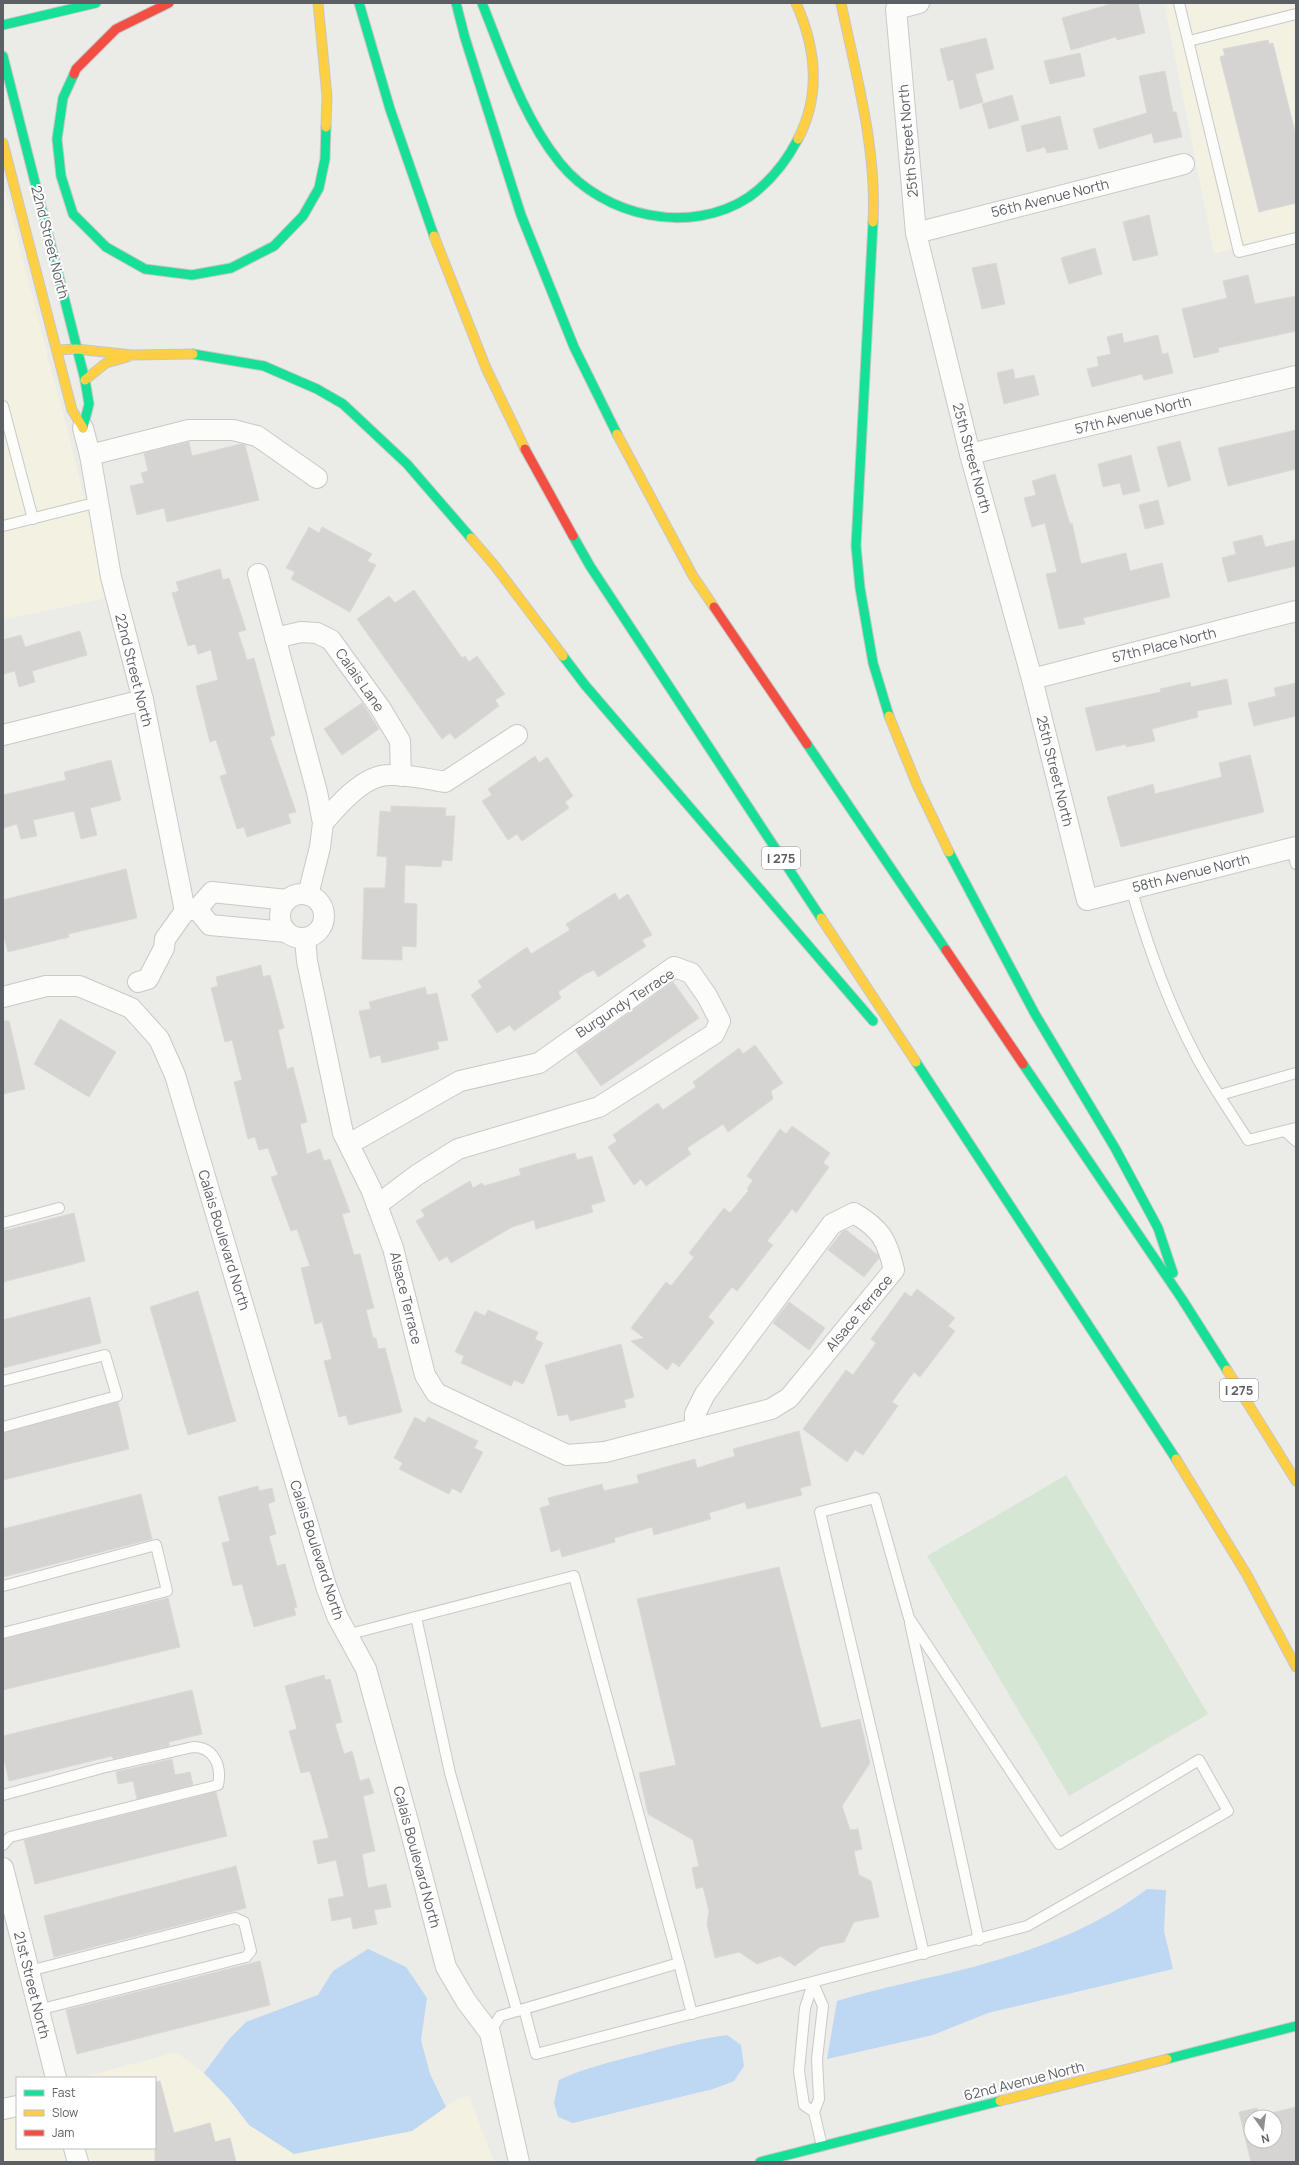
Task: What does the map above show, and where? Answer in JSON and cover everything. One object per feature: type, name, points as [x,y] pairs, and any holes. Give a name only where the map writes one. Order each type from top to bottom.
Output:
[{"type":"main road","points":[[3,25],[96,3]]},
{"type":"main road","points":[[168,3],[116,29],[76,69],[63,98],[57,139],[61,176],[73,214],[106,247],[145,269],[192,275],[231,268],[274,246],[303,216],[319,188],[325,159],[327,96],[318,3]]},
{"type":"main road","name":"I 275","points":[[359,3],[389,105],[450,279],[476,344],[506,412],[548,494],[595,572],[1181,1466],[1247,1575],[1296,1667]]},
{"type":"main road","name":"I 275","points":[[456,3],[465,38],[521,215],[574,347],[638,476],[693,576],[1182,1299],[1296,1481]]},
{"type":"main road","points":[[482,3],[532,121],[554,154],[578,181],[600,198],[624,208],[650,216],[672,219],[701,216],[731,208],[760,190],[784,167],[800,135],[812,100],[814,66],[806,23],[796,3]]},
{"type":"main road","points":[[841,3],[870,141],[874,204],[858,485],[856,546],[860,588],[873,663],[892,727],[917,785],[956,865],[1035,1014],[1115,1148],[1158,1228],[1182,1299]]},
{"type":"main road","name":"22nd Street North","points":[[3,56],[85,380],[89,404],[83,428]]},
{"type":"main road","name":"22nd Street North","points":[[3,143],[72,410],[83,428]]},
{"type":"main road","points":[[56,350],[76,349],[132,355],[195,354],[264,366],[317,389],[343,404],[376,433],[407,464],[495,566],[585,685],[877,1026]]},
{"type":"main road","points":[[85,380],[106,363],[132,355]]},
{"type":"main road","points":[[896,1050],[955,1123]]},
{"type":"main road","name":"62nd Avenue North","points":[[760,2162],[1296,2026]]},
{"type":"street","name":"25th Street North","points":[[919,3],[896,9],[916,233],[970,454],[1032,679],[1087,900]]},
{"type":"street","name":"56th Avenue North","points":[[916,233],[1184,164]]},
{"type":"street","name":"57th Avenue North","points":[[970,454],[1296,376]]},
{"type":"street","name":"22nd Street North","points":[[83,428],[90,455],[111,577],[142,700],[191,910]]},
{"type":"street","points":[[90,455],[189,430],[233,430],[257,436],[317,478]]},
{"type":"street","points":[[258,574],[317,792],[323,823],[320,847],[308,895]]},
{"type":"street","name":"57th Place North","points":[[1032,679],[1296,611]]},
{"type":"street","name":"Calais Lane","points":[[275,638],[302,632],[317,633],[331,640],[381,709],[400,741],[401,776]]},
{"type":"street","points":[[3,735],[142,700]]},
{"type":"street","points":[[323,823],[342,800],[364,784],[388,774],[445,782],[517,735]]},
{"type":"street","name":"58th Avenue North","points":[[1087,900],[1131,888],[1295,853]]},
{"type":"street","points":[[131,1008],[138,982],[148,979],[164,948],[165,939],[191,910],[212,892],[287,900],[300,894],[308,895],[320,903],[325,918],[319,932],[305,938],[292,936],[286,932],[210,925],[191,910]]},
{"type":"street","points":[[286,932],[280,919],[280,912],[287,900]]},
{"type":"street","name":"Alsace Terrace","points":[[305,938],[307,961],[343,1133],[377,1205],[393,1248],[425,1375],[436,1393],[567,1455],[605,1452],[771,1409],[789,1398],[894,1270],[888,1246],[870,1223],[854,1213],[832,1224],[705,1394],[696,1414],[694,1428]]},
{"type":"street","name":"Burgundy Terrace","points":[[348,1144],[460,1081],[539,1063],[674,967],[691,973],[707,996],[720,1021],[714,1034],[599,1107],[458,1149],[417,1175],[377,1205]]},
{"type":"street","name":"Calais Boulevard North","points":[[3,997],[46,986],[79,986],[131,1008],[159,1039],[175,1075],[312,1540],[336,1616],[366,1670],[410,1825],[446,1967],[466,2001],[490,2033],[519,2162]]},
{"type":"street","name":"21st Street North","points":[[3,1868],[56,2077]]},
{"type":"street","points":[[3,2109],[16,2106]]},
{"type":"street","points":[[74,2149],[78,2162]]},
{"type":"lane","points":[[1179,3],[1239,252],[1296,238]]},
{"type":"lane","points":[[1189,41],[1296,14]]},
{"type":"lane","points":[[3,406],[33,519]]},
{"type":"lane","points":[[3,526],[98,502]]},
{"type":"lane","points":[[1131,888],[1147,942],[1164,989],[1197,1058],[1248,1140],[1296,1128]]},
{"type":"lane","points":[[1220,1095],[1296,1073]]},
{"type":"lane","points":[[1285,1131],[1296,1141]]},
{"type":"lane","points":[[3,1222],[59,1208]]},
{"type":"lane","points":[[3,1381],[105,1355],[117,1396],[3,1427]]},
{"type":"lane","points":[[924,1954],[820,1512],[875,1498],[909,1618],[979,1940]]},
{"type":"lane","points":[[3,1586],[156,1545],[167,1591],[3,1633]]},
{"type":"lane","points":[[346,1635],[574,1576],[692,2014]]},
{"type":"lane","points":[[416,1617],[450,1773],[521,2010],[536,2054],[813,1984],[1027,1926],[1228,1811],[1199,1760],[1059,1844],[909,1618]]},
{"type":"lane","points":[[3,1795],[102,1768],[193,1747],[202,1747],[209,1750],[218,1769],[219,1779],[218,1785],[10,1837],[3,1845]]},
{"type":"lane","points":[[28,1971],[235,1918],[244,1922],[251,1951],[246,1957],[38,2010]]},
{"type":"lane","points":[[490,2033],[500,2016],[679,1963]]},
{"type":"lane","points":[[813,1984],[823,2006],[817,2059],[819,2099],[814,2112],[822,2146]]},
{"type":"lane","points":[[813,1984],[805,2008],[799,2071],[804,2105],[814,2112]]},
{"type":"shaded area","points":[[1164,3],[1296,3],[1296,232],[1214,254]]},
{"type":"shaded area","points":[[3,182],[93,533],[106,598],[3,620]]},
{"type":"shaded area","points":[[176,2052],[212,2079],[229,2099],[412,2131],[457,2099],[469,2096],[494,2162],[88,2162],[84,2149],[156,2149],[156,2077],[83,2077]]},
{"type":"shaded area","points":[[16,2117],[16,2149],[64,2149],[67,2162],[3,2162],[3,2120]]},
{"type":"green space","points":[[1066,1475],[1208,1714],[1069,1796],[927,1556]]},
{"type":"water","points":[[1147,1889],[1166,1890],[1164,1931],[1173,1969],[988,2013],[933,2035],[827,2059],[837,2001],[871,1991],[973,1967],[1042,1945],[1107,1915]]},
{"type":"water","points":[[368,1949],[406,1967],[427,1998],[421,2040],[430,2074],[446,2107],[412,2131],[294,2154],[249,2125],[229,2099],[204,2073],[230,2038],[246,2022],[318,1995],[333,1971]]},
{"type":"water","points":[[727,2035],[741,2045],[744,2066],[734,2081],[713,2089],[573,2123],[558,2117],[554,2103],[559,2080],[578,2072],[608,2063],[682,2044]]},
{"type":"building","points":[[1108,3],[1138,3],[1145,33],[1117,40],[1116,37],[1071,50],[1062,18],[1108,5]]},
{"type":"building","points":[[986,38],[994,69],[975,74],[983,102],[960,109],[953,79],[948,81],[940,49]]},
{"type":"building","points":[[1268,40],[1269,44],[1273,43],[1296,136],[1296,203],[1259,212],[1220,57],[1225,55],[1223,49]]},
{"type":"building","points":[[1080,53],[1085,76],[1050,84],[1044,61]]},
{"type":"building","points":[[1165,71],[1173,112],[1176,112],[1182,137],[1154,143],[1152,133],[1099,149],[1093,129],[1147,113],[1139,76]]},
{"type":"building","points":[[1012,95],[1019,120],[989,129],[982,104]]},
{"type":"building","points":[[1060,116],[1068,149],[1047,153],[1045,147],[1027,152],[1021,126]]},
{"type":"building","points":[[1149,215],[1158,255],[1133,261],[1123,222]]},
{"type":"building","points":[[1095,248],[1102,274],[1069,284],[1061,258]]},
{"type":"building","points":[[996,263],[1005,304],[982,309],[972,268]]},
{"type":"building","points":[[1248,275],[1255,304],[1296,296],[1296,331],[1218,348],[1219,352],[1194,358],[1182,309],[1227,298],[1223,281]]},
{"type":"building","points":[[1122,333],[1124,343],[1158,335],[1162,354],[1168,353],[1173,373],[1144,380],[1142,374],[1092,387],[1087,369],[1099,366],[1097,357],[1111,354],[1107,337]]},
{"type":"building","points":[[1013,369],[1015,379],[1034,375],[1039,395],[1004,404],[997,373]]},
{"type":"building","points":[[1296,430],[1296,469],[1228,486],[1218,448]]},
{"type":"building","points":[[1180,441],[1191,480],[1168,487],[1157,447]]},
{"type":"building","points":[[189,442],[192,456],[241,444],[245,445],[259,500],[167,522],[164,508],[137,515],[130,486],[144,483],[141,473],[148,471],[144,453]]},
{"type":"building","points":[[1131,455],[1140,491],[1123,495],[1120,483],[1103,487],[1098,464]]},
{"type":"building","points":[[1055,474],[1070,524],[1072,523],[1081,564],[1126,553],[1130,571],[1162,563],[1170,597],[1083,618],[1085,624],[1059,629],[1046,574],[1057,572],[1045,523],[1032,527],[1024,498],[1036,495],[1032,481]]},
{"type":"building","points":[[1158,500],[1164,524],[1145,529],[1139,505]]},
{"type":"building","points":[[309,527],[319,533],[322,527],[372,554],[367,561],[376,565],[350,612],[291,579],[295,572],[286,568]]},
{"type":"building","points":[[1262,535],[1265,547],[1296,540],[1296,566],[1228,582],[1222,558],[1236,554],[1233,542]]},
{"type":"building","points":[[220,569],[223,580],[229,578],[246,630],[238,632],[247,660],[254,658],[275,735],[270,737],[296,812],[288,814],[291,823],[247,837],[244,827],[237,829],[220,776],[227,774],[216,740],[210,742],[196,686],[218,680],[211,650],[198,654],[195,644],[188,646],[172,593],[179,591],[176,582]]},
{"type":"building","points":[[414,590],[462,658],[465,656],[469,662],[477,656],[505,694],[495,700],[499,706],[455,739],[450,733],[442,739],[357,619],[389,596],[395,603]]},
{"type":"building","points":[[80,631],[87,655],[32,671],[35,682],[19,687],[15,671],[3,674],[3,640],[21,635],[25,647]]},
{"type":"building","points":[[1227,679],[1232,704],[1197,711],[1198,717],[1152,729],[1155,741],[1126,747],[1126,744],[1096,751],[1085,708],[1161,692],[1160,689],[1190,682],[1191,687]]},
{"type":"building","points":[[1296,683],[1296,716],[1254,726],[1248,703],[1276,696],[1274,688]]},
{"type":"building","points":[[362,703],[379,729],[342,755],[324,729]]},
{"type":"building","points":[[1250,755],[1264,812],[1121,847],[1107,797],[1153,784],[1155,794],[1222,777],[1219,763]]},
{"type":"building","points":[[535,756],[539,763],[547,757],[573,796],[565,802],[569,808],[522,841],[517,834],[508,840],[482,801],[492,795],[488,789]]},
{"type":"building","points":[[111,760],[121,800],[90,808],[97,835],[81,839],[74,811],[33,820],[37,836],[21,839],[17,824],[3,828],[3,795],[66,780],[64,772]]},
{"type":"building","points":[[391,806],[446,808],[445,816],[455,816],[452,861],[442,860],[441,867],[405,865],[404,903],[417,904],[416,947],[402,946],[402,960],[362,959],[364,888],[385,888],[387,857],[377,856],[380,811],[391,812]]},
{"type":"building","points":[[126,869],[137,918],[68,934],[69,937],[8,952],[3,933],[3,900]]},
{"type":"building","points":[[615,893],[619,900],[628,894],[652,935],[642,940],[646,946],[598,977],[594,970],[585,974],[558,992],[561,998],[514,1031],[510,1025],[497,1033],[471,995],[482,987],[478,981],[527,947],[531,954],[570,930],[566,924]]},
{"type":"building","points":[[261,965],[263,977],[270,975],[284,1028],[278,1030],[287,1069],[293,1067],[307,1122],[300,1124],[307,1154],[320,1149],[324,1161],[330,1159],[350,1212],[342,1214],[354,1255],[360,1254],[374,1308],[366,1310],[373,1338],[376,1338],[378,1349],[385,1348],[402,1412],[349,1425],[346,1415],[339,1417],[324,1361],[332,1359],[322,1322],[315,1324],[301,1268],[310,1266],[297,1229],[291,1231],[271,1177],[278,1175],[268,1148],[259,1150],[255,1137],[248,1139],[234,1082],[242,1080],[232,1040],[225,1042],[211,988],[218,986],[216,977]]},
{"type":"building","points":[[673,982],[699,1018],[601,1086],[576,1051]]},
{"type":"building","points":[[425,987],[427,995],[437,993],[448,1040],[437,1042],[439,1049],[382,1063],[380,1055],[370,1058],[359,1011],[371,1009],[369,1002]]},
{"type":"building","points":[[60,1019],[116,1052],[89,1097],[34,1064]]},
{"type":"building","points":[[3,1021],[9,1021],[25,1089],[3,1094]]},
{"type":"building","points":[[755,1045],[783,1083],[771,1091],[773,1099],[728,1132],[723,1124],[687,1148],[691,1154],[646,1186],[641,1179],[634,1185],[608,1147],[617,1141],[613,1135],[658,1103],[663,1110],[696,1087],[693,1082],[739,1048],[743,1054]]},
{"type":"building","points":[[792,1126],[830,1153],[823,1163],[829,1167],[796,1213],[792,1209],[767,1241],[773,1245],[737,1291],[732,1287],[708,1317],[714,1322],[679,1367],[673,1362],[667,1370],[631,1341],[644,1338],[631,1328],[666,1282],[671,1286],[694,1257],[689,1253],[724,1208],[730,1213],[749,1190],[747,1189],[753,1180],[747,1176],[780,1129],[786,1134]]},
{"type":"building","points":[[575,1153],[577,1160],[592,1156],[605,1201],[591,1205],[593,1212],[536,1229],[534,1220],[512,1227],[451,1263],[447,1256],[439,1261],[416,1221],[425,1216],[421,1210],[470,1181],[473,1188],[482,1183],[484,1186],[521,1175],[519,1169]]},
{"type":"building","points":[[74,1213],[85,1261],[3,1282],[3,1231]]},
{"type":"building","points":[[846,1230],[878,1255],[879,1258],[864,1277],[828,1250],[842,1232]]},
{"type":"building","points":[[917,1289],[955,1318],[948,1326],[955,1331],[920,1377],[914,1372],[892,1402],[898,1406],[863,1455],[855,1450],[847,1462],[803,1429],[846,1370],[853,1375],[876,1343],[871,1339],[905,1292],[911,1297]]},
{"type":"building","points":[[198,1291],[236,1421],[188,1435],[150,1307]]},
{"type":"building","points":[[90,1297],[101,1343],[3,1368],[3,1320]]},
{"type":"building","points":[[789,1302],[825,1328],[809,1350],[773,1323]]},
{"type":"building","points":[[488,1310],[538,1332],[535,1339],[543,1343],[523,1384],[514,1380],[511,1386],[461,1363],[464,1356],[455,1352],[475,1311],[485,1316]]},
{"type":"building","points":[[621,1344],[634,1397],[624,1400],[626,1407],[570,1421],[568,1414],[558,1416],[545,1365]]},
{"type":"building","points":[[118,1402],[129,1449],[3,1480],[3,1433]]},
{"type":"building","points":[[415,1417],[425,1423],[428,1417],[478,1441],[474,1448],[483,1452],[461,1493],[452,1488],[449,1494],[399,1469],[403,1463],[394,1458]]},
{"type":"building","points":[[799,1431],[811,1485],[800,1488],[802,1495],[747,1509],[745,1502],[709,1513],[711,1519],[654,1535],[652,1527],[614,1538],[615,1542],[562,1557],[560,1549],[551,1552],[540,1508],[550,1505],[548,1498],[602,1484],[604,1491],[639,1483],[637,1475],[695,1459],[697,1468],[735,1456],[733,1449]]},
{"type":"building","points":[[258,1486],[259,1491],[272,1488],[275,1501],[268,1504],[276,1534],[269,1536],[277,1566],[285,1564],[297,1607],[294,1608],[296,1615],[254,1627],[242,1584],[233,1586],[222,1543],[230,1541],[218,1497]]},
{"type":"building","points":[[141,1494],[152,1539],[3,1577],[3,1529]]},
{"type":"building","points":[[779,1567],[821,1728],[860,1719],[870,1763],[842,1806],[850,1830],[858,1829],[862,1849],[854,1851],[859,1875],[871,1881],[879,1917],[854,1922],[844,1942],[820,1947],[795,1966],[780,1956],[757,1964],[739,1952],[715,1958],[707,1924],[709,1911],[703,1887],[696,1889],[692,1868],[699,1866],[693,1840],[648,1814],[639,1773],[676,1765],[637,1599]]},
{"type":"building","points":[[168,1598],[180,1647],[3,1690],[3,1639]]},
{"type":"building","points":[[324,1675],[325,1680],[330,1679],[342,1722],[335,1724],[344,1754],[352,1751],[360,1781],[369,1778],[374,1793],[363,1796],[375,1851],[362,1854],[368,1888],[386,1884],[391,1907],[374,1910],[377,1924],[353,1929],[351,1917],[332,1921],[328,1899],[344,1896],[336,1860],[318,1864],[313,1841],[329,1838],[310,1771],[301,1773],[289,1731],[297,1729],[285,1686]]},
{"type":"building","points":[[192,1690],[202,1734],[169,1742],[169,1746],[113,1759],[112,1756],[9,1781],[3,1755],[3,1736]]},
{"type":"building","points":[[172,1759],[175,1775],[190,1772],[193,1785],[137,1799],[133,1781],[118,1784],[116,1772]]},
{"type":"building","points":[[216,1792],[227,1836],[35,1884],[24,1840]]},
{"type":"building","points":[[236,1866],[246,1908],[54,1957],[44,1916]]},
{"type":"building","points":[[260,1961],[270,2005],[77,2054],[66,2010]]},
{"type":"building","points":[[160,2081],[174,2133],[210,2123],[215,2142],[230,2138],[236,2162],[155,2162],[156,2082]]},
{"type":"building","points":[[1296,2107],[1296,2162],[1251,2162],[1248,2149],[1283,2149],[1283,2110]]},
{"type":"building","points":[[1243,2111],[1243,2129],[1239,2112]]},
{"type":"traffic: fast","points":[[3,25],[96,3]]},
{"type":"traffic: fast","points":[[359,3],[390,109],[434,236]]},
{"type":"traffic: fast","points":[[456,3],[465,38],[521,215],[574,347],[617,434]]},
{"type":"traffic: fast","points":[[482,3],[515,86],[535,126],[547,145],[560,163],[578,182],[600,197],[624,208],[649,215],[675,218],[701,216],[726,209],[749,197],[764,185],[783,164],[798,139]]},
{"type":"traffic: fast","points":[[3,56],[85,380],[89,404],[83,428]]},
{"type":"traffic: fast","points":[[74,74],[63,98],[57,139],[61,176],[73,214],[106,247],[145,269],[192,275],[231,268],[274,246],[303,216],[319,188],[325,159],[326,127]]},
{"type":"traffic: fast","points":[[873,222],[856,546],[860,588],[873,663],[889,716]]},
{"type":"traffic: fast","points":[[193,354],[264,366],[317,389],[343,404],[407,464],[471,538]]},
{"type":"traffic: fast","points":[[573,536],[590,566],[821,918]]},
{"type":"traffic: fast","points":[[563,656],[585,685],[873,1021]]},
{"type":"traffic: fast","points":[[807,744],[946,950]]},
{"type":"traffic: fast","points":[[949,852],[1035,1014],[1115,1148],[1158,1228],[1173,1273]]},
{"type":"traffic: fast","points":[[916,1062],[1176,1459]]},
{"type":"traffic: fast","points":[[1023,1064],[1182,1299],[1227,1370]]},
{"type":"traffic: fast","points":[[1167,2059],[1296,2026]]},
{"type":"traffic: fast","points":[[760,2162],[1000,2101]]},
{"type":"traffic: slow","points":[[318,3],[327,96],[326,127]]},
{"type":"traffic: slow","points":[[796,3],[808,37],[813,71],[813,88],[810,106],[798,139]]},
{"type":"traffic: slow","points":[[841,3],[859,84],[869,139],[872,167],[873,222]]},
{"type":"traffic: slow","points":[[3,143],[72,410],[83,428]]},
{"type":"traffic: slow","points":[[434,236],[486,368],[525,449]]},
{"type":"traffic: slow","points":[[57,350],[76,349],[132,355],[193,354]]},
{"type":"traffic: slow","points":[[85,380],[106,363],[127,357]]},
{"type":"traffic: slow","points":[[617,434],[693,576],[714,607]]},
{"type":"traffic: slow","points":[[471,538],[495,566],[563,656]]},
{"type":"traffic: slow","points":[[889,716],[917,785],[949,852]]},
{"type":"traffic: slow","points":[[821,918],[916,1062]]},
{"type":"traffic: slow","points":[[1227,1370],[1296,1481]]},
{"type":"traffic: slow","points":[[1176,1459],[1247,1575],[1296,1667]]},
{"type":"traffic: slow","points":[[1000,2101],[1167,2059]]},
{"type":"traffic: jam","points":[[74,74],[76,69],[116,29],[169,3]]},
{"type":"traffic: jam","points":[[525,449],[573,536]]},
{"type":"traffic: jam","points":[[714,607],[807,744]]},
{"type":"traffic: jam","points":[[946,950],[1023,1064]]}]
